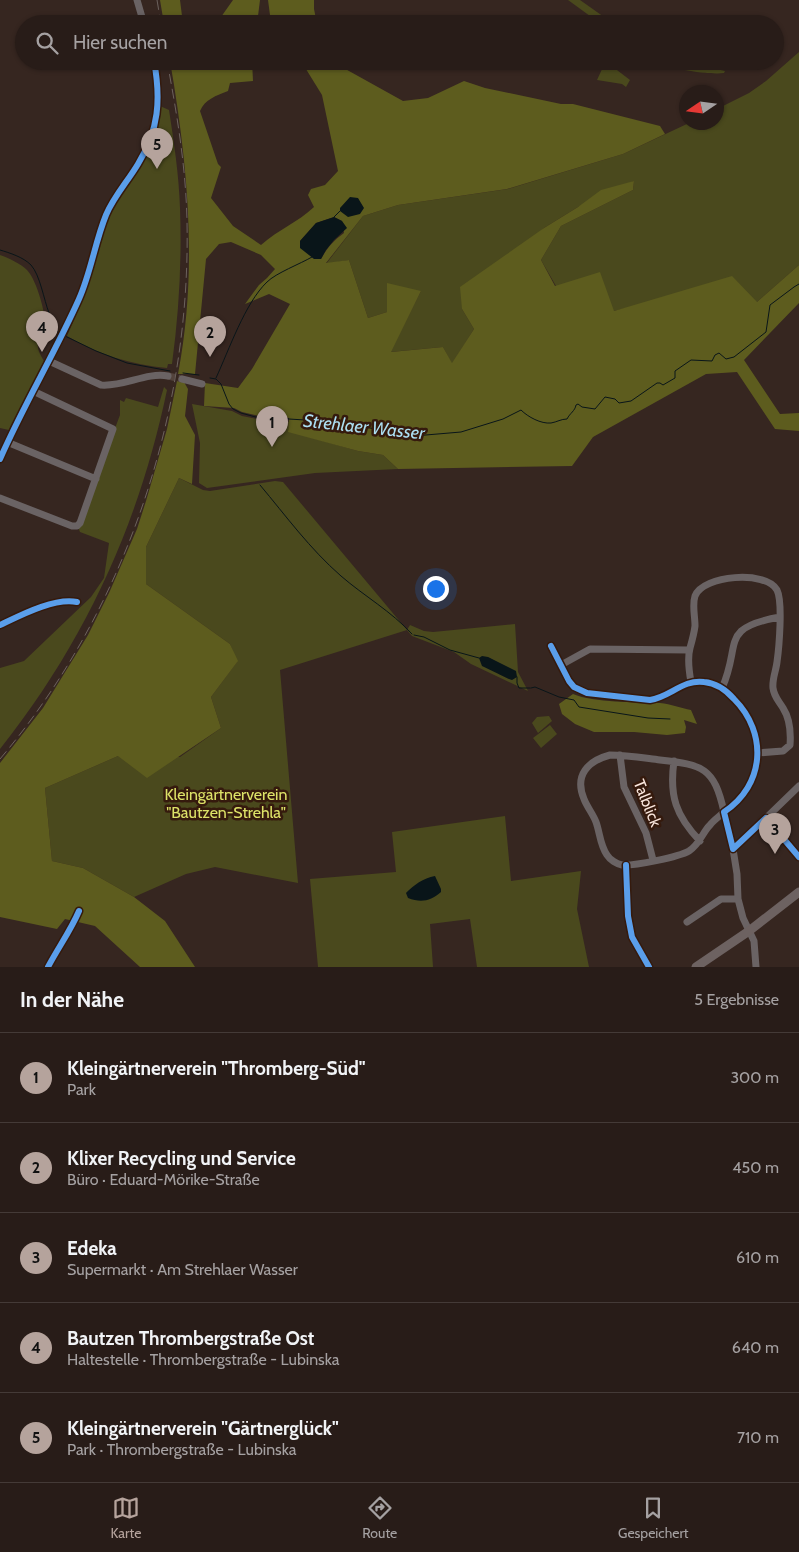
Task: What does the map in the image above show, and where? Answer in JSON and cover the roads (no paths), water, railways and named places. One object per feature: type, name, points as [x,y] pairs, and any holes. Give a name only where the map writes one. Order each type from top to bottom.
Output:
[{"type":"main road","points":[[696,967],[749,931],[799,892]]},
{"type":"street","points":[[137,0],[141,15]]},
{"type":"street","points":[[0,459],[80,296],[106,215],[117,193],[139,164],[153,130],[158,106],[159,87],[156,70]]},
{"type":"street","points":[[49,361],[101,385],[111,386],[152,377],[168,376]]},
{"type":"street","points":[[182,379],[202,384]]},
{"type":"street","points":[[0,498],[72,526],[77,526],[80,523],[113,429],[33,391]]},
{"type":"street","points":[[7,442],[96,479]]},
{"type":"street","points":[[691,682],[688,670],[689,650],[695,625],[694,602],[696,594],[700,589],[716,581],[741,577],[763,580],[773,585],[777,590],[779,598],[780,617],[779,645],[772,682],[776,699],[788,717],[790,745],[783,752],[757,753]]},
{"type":"street","points":[[0,625],[36,609],[65,601],[77,602]]},
{"type":"street","points":[[722,688],[731,665],[732,644],[739,632],[751,624],[780,617]]},
{"type":"street","points":[[552,646],[569,681],[574,687],[587,693],[650,700],[657,699],[691,682],[704,682],[722,688],[736,701],[750,721],[754,731],[757,753],[755,772],[746,792],[733,806],[724,812],[710,825],[694,848],[680,856],[626,865],[616,863],[607,856],[601,843],[596,823],[583,797],[581,782],[582,773],[595,761],[610,755],[687,762],[708,774],[718,788],[724,812],[733,849],[738,899],[754,941],[756,967]]},
{"type":"street","points":[[561,665],[590,649],[689,650]]},
{"type":"street","name":"Talblick","points":[[620,755],[624,787],[646,833],[653,860]]},
{"type":"street","points":[[674,761],[672,786],[674,798],[681,818],[700,841]]},
{"type":"street","points":[[733,849],[799,786]]},
{"type":"street","points":[[766,818],[799,857]]},
{"type":"street","points":[[626,865],[628,916],[632,937],[649,967]]},
{"type":"street","points":[[687,922],[721,900],[738,899]]},
{"type":"street","points":[[48,967],[68,930],[74,924],[79,911]]},
{"type":"waterway","points":[[334,217],[340,211]]},
{"type":"waterway","name":"Strehlaer Wasser","points":[[0,250],[24,260],[34,269],[52,324],[59,333]]},
{"type":"waterway","points":[[216,378],[245,314],[259,291],[276,275],[312,257]]},
{"type":"waterway","name":"Strehlaer Wasser","points":[[210,378],[216,379],[221,384],[233,409],[263,419],[276,417],[337,422],[414,436],[461,432],[503,419],[521,410],[535,420],[551,423],[567,419],[578,404],[582,407],[595,409],[605,397],[615,399],[619,403],[631,401],[657,383],[663,385],[675,378],[675,371],[691,360],[712,361],[715,355],[719,353],[726,359],[734,357],[766,332],[770,305],[799,284]]},
{"type":"waterway","name":"Strehlaer Wasser","points":[[65,336],[127,363],[170,371]]},
{"type":"waterway","points":[[183,373],[199,375]]},
{"type":"waterway","points":[[260,485],[330,566],[412,634]]},
{"type":"waterway","points":[[414,635],[424,637],[450,650],[479,658]]},
{"type":"waterway","points":[[517,677],[519,688],[530,688]]},
{"type":"waterway","points":[[531,688],[535,687],[559,697],[574,700],[579,707],[648,718],[670,719]]},
{"type":"tunnel","points":[[168,376],[182,379]]},
{"type":"railway","points":[[157,0],[160,15]]},
{"type":"railway","points":[[0,759],[44,701],[83,640],[115,575],[142,507],[163,438],[177,367],[185,294],[187,222],[185,182],[169,70]]},
{"type":"place","name":"Kleingärtnerverein \"Gärtnerglück\"","points":[[157,169]]},
{"type":"place","name":"Bautzen Thrombergstraße Ost","points":[[42,352]]},
{"type":"place","name":"Klixer Recycling und Service","points":[[210,357]]},
{"type":"place","name":"Kleingärtnerverein \"Thromberg-Süd\"","points":[[272,447]]},
{"type":"place","name":"Edeka","points":[[775,854]]},
{"type":"park label","name":"Kleingärtnerverein \"Bautzen-Strehla\"","points":[[226,803]]}]
